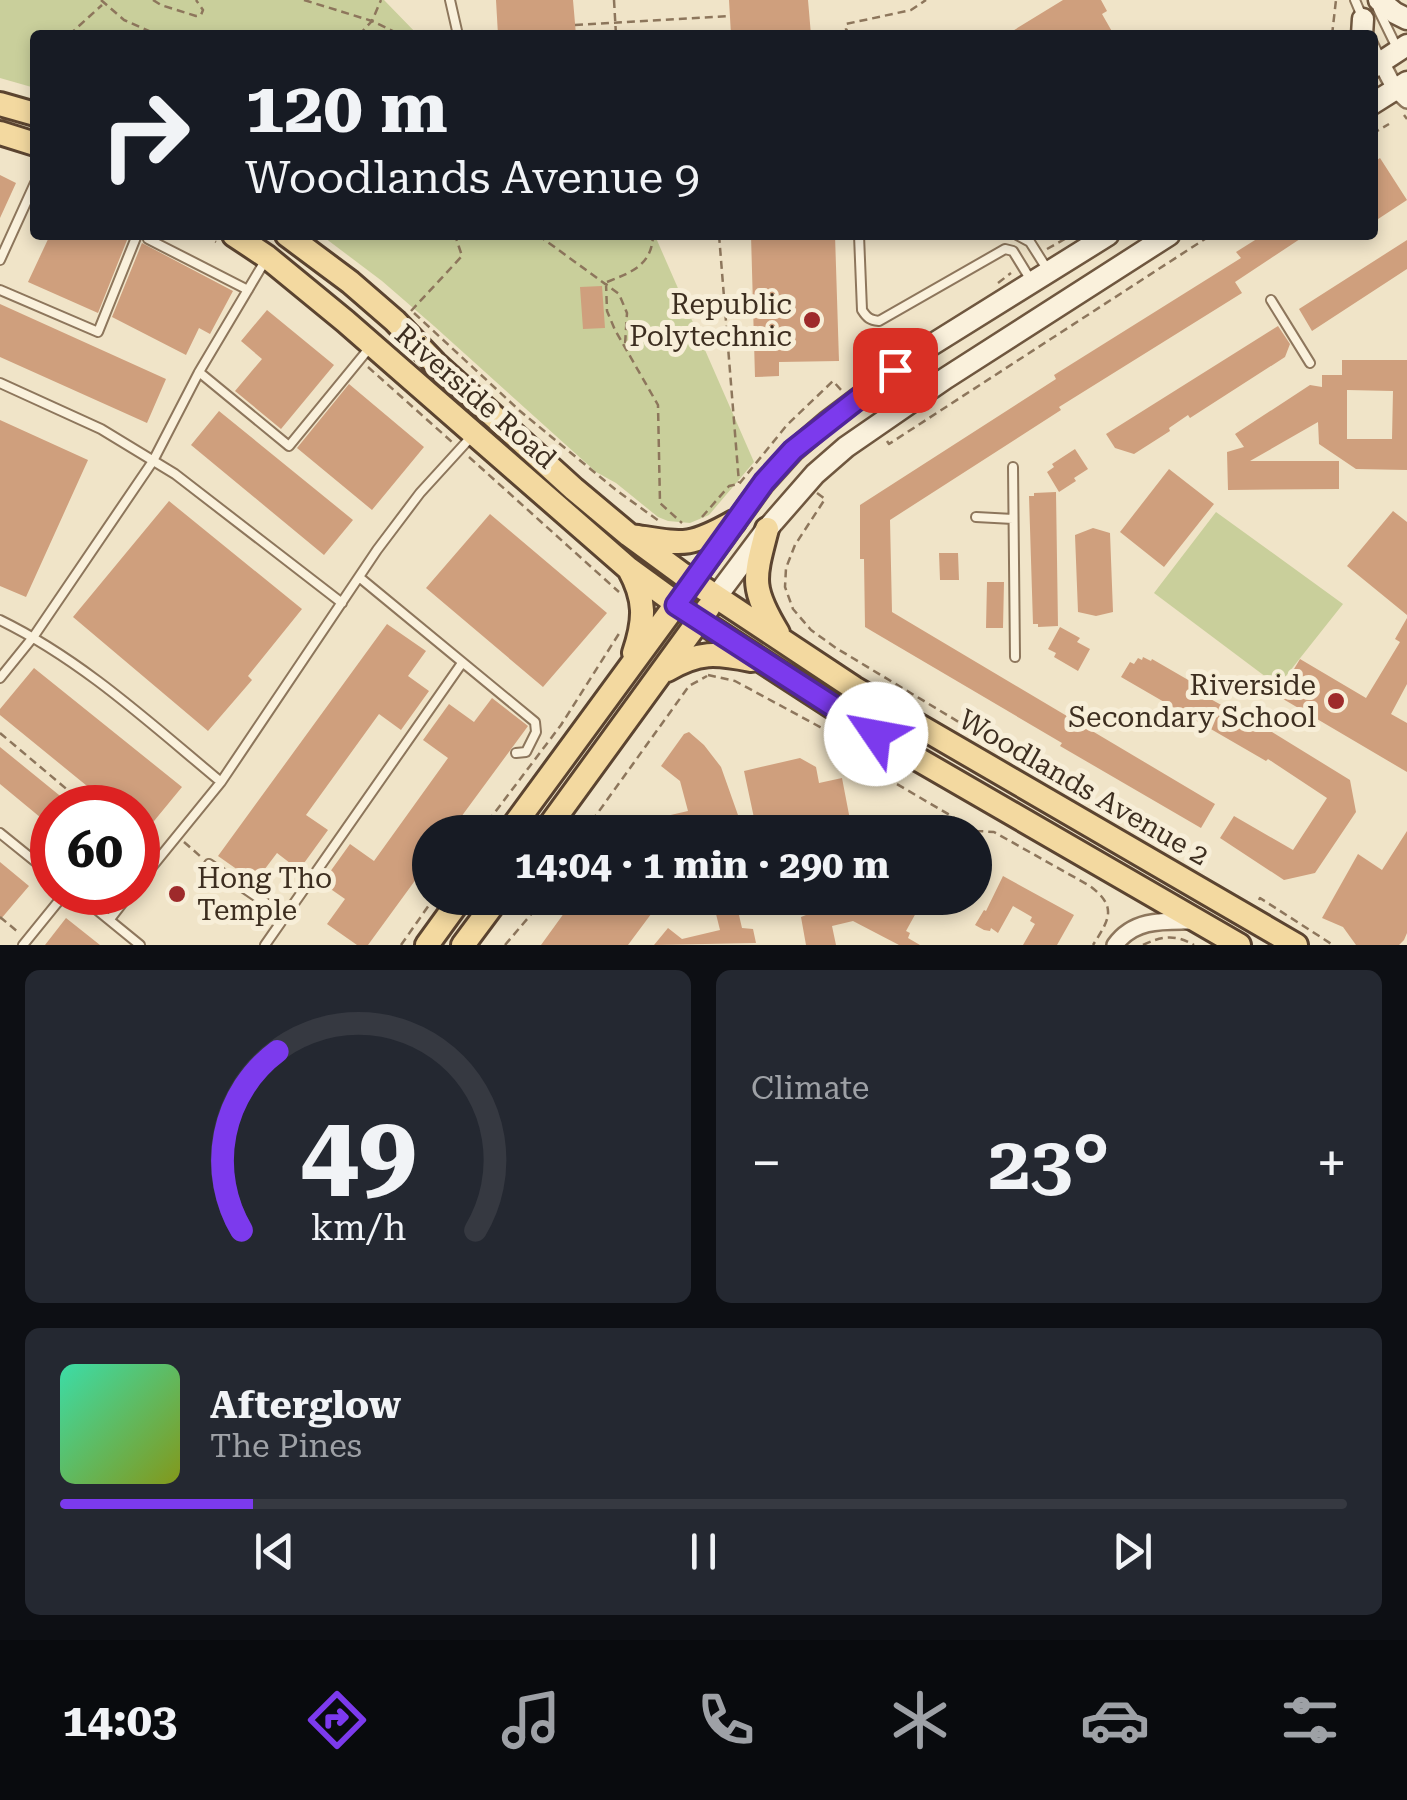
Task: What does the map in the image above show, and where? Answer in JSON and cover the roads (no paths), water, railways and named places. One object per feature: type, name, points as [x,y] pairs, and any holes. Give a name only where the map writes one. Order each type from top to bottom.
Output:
[{"type":"main road","points":[[1376,0],[1407,19]]},
{"type":"main road","points":[[1378,103],[1404,101]]},
{"type":"main road","points":[[0,104],[30,113]]},
{"type":"main road","points":[[0,132],[30,142]]},
{"type":"main road","name":"Riverside Road","points":[[242,240],[268,257],[366,352],[468,441],[676,605]]},
{"type":"main road","name":"Riverside Road","points":[[294,240],[350,282],[629,536],[692,582]]},
{"type":"main road","points":[[521,815],[734,522],[793,450],[918,354],[1039,269],[1098,240]]},
{"type":"main road","points":[[558,815],[767,528],[815,474],[877,425],[1161,240]]},
{"type":"main road","points":[[629,536],[692,542],[734,522]]},
{"type":"main road","points":[[767,528],[756,587],[763,608],[784,643]]},
{"type":"main road","points":[[628,670],[642,627],[639,588],[629,569]]},
{"type":"main road","name":"Woodlands Avenue 2","points":[[692,582],[854,688],[1296,945]]},
{"type":"main road","points":[[676,605],[1197,933],[1239,945]]},
{"type":"main road","points":[[657,676],[705,654],[764,662]]},
{"type":"main road","points":[[426,945],[448,915]]},
{"type":"main road","points":[[463,945],[485,915]]},
{"type":"street","points":[[1393,58],[1404,101]]},
{"type":"street","points":[[1115,945],[1125,932],[1161,921],[1197,933]]},
{"type":"lane","points":[[450,0],[457,30]]},
{"type":"lane","points":[[1376,0],[1393,58]]},
{"type":"lane","points":[[0,260],[30,194]]},
{"type":"lane","points":[[0,290],[98,332],[135,240]]},
{"type":"lane","points":[[150,240],[248,290]]},
{"type":"lane","points":[[859,240],[862,310],[872,320],[879,321],[1004,249],[1013,250],[1039,269]]},
{"type":"lane","points":[[1026,240],[1039,269]]},
{"type":"lane","points":[[0,678],[34,636],[153,461],[199,372],[268,257]]},
{"type":"lane","points":[[1272,300],[1310,363]]},
{"type":"lane","points":[[199,372],[289,446],[366,352]]},
{"type":"lane","points":[[0,383],[101,429],[175,474],[342,602]]},
{"type":"lane","points":[[160,857],[220,782],[420,492],[492,415]]},
{"type":"lane","points":[[1012,467],[1015,657]]},
{"type":"lane","points":[[976,516],[1013,519]]},
{"type":"lane","points":[[359,577],[535,722],[536,732],[526,752],[516,753]]},
{"type":"lane","points":[[0,620],[34,636],[104,685],[220,782]]},
{"type":"lane","points":[[265,945],[462,662]]},
{"type":"lane","points":[[0,833],[30,857]]},
{"type":"lane","points":[[209,864],[285,916]]},
{"type":"lane","points":[[25,942],[47,915]]},
{"type":"lane","points":[[106,915],[140,945]]},
{"type":"place","name":"Republic Polytechnic","points":[[812,320]]},
{"type":"place","name":"Riverside Secondary School","points":[[1336,701]]},
{"type":"place","name":"Hong Tho Temple","points":[[177,894]]}]
